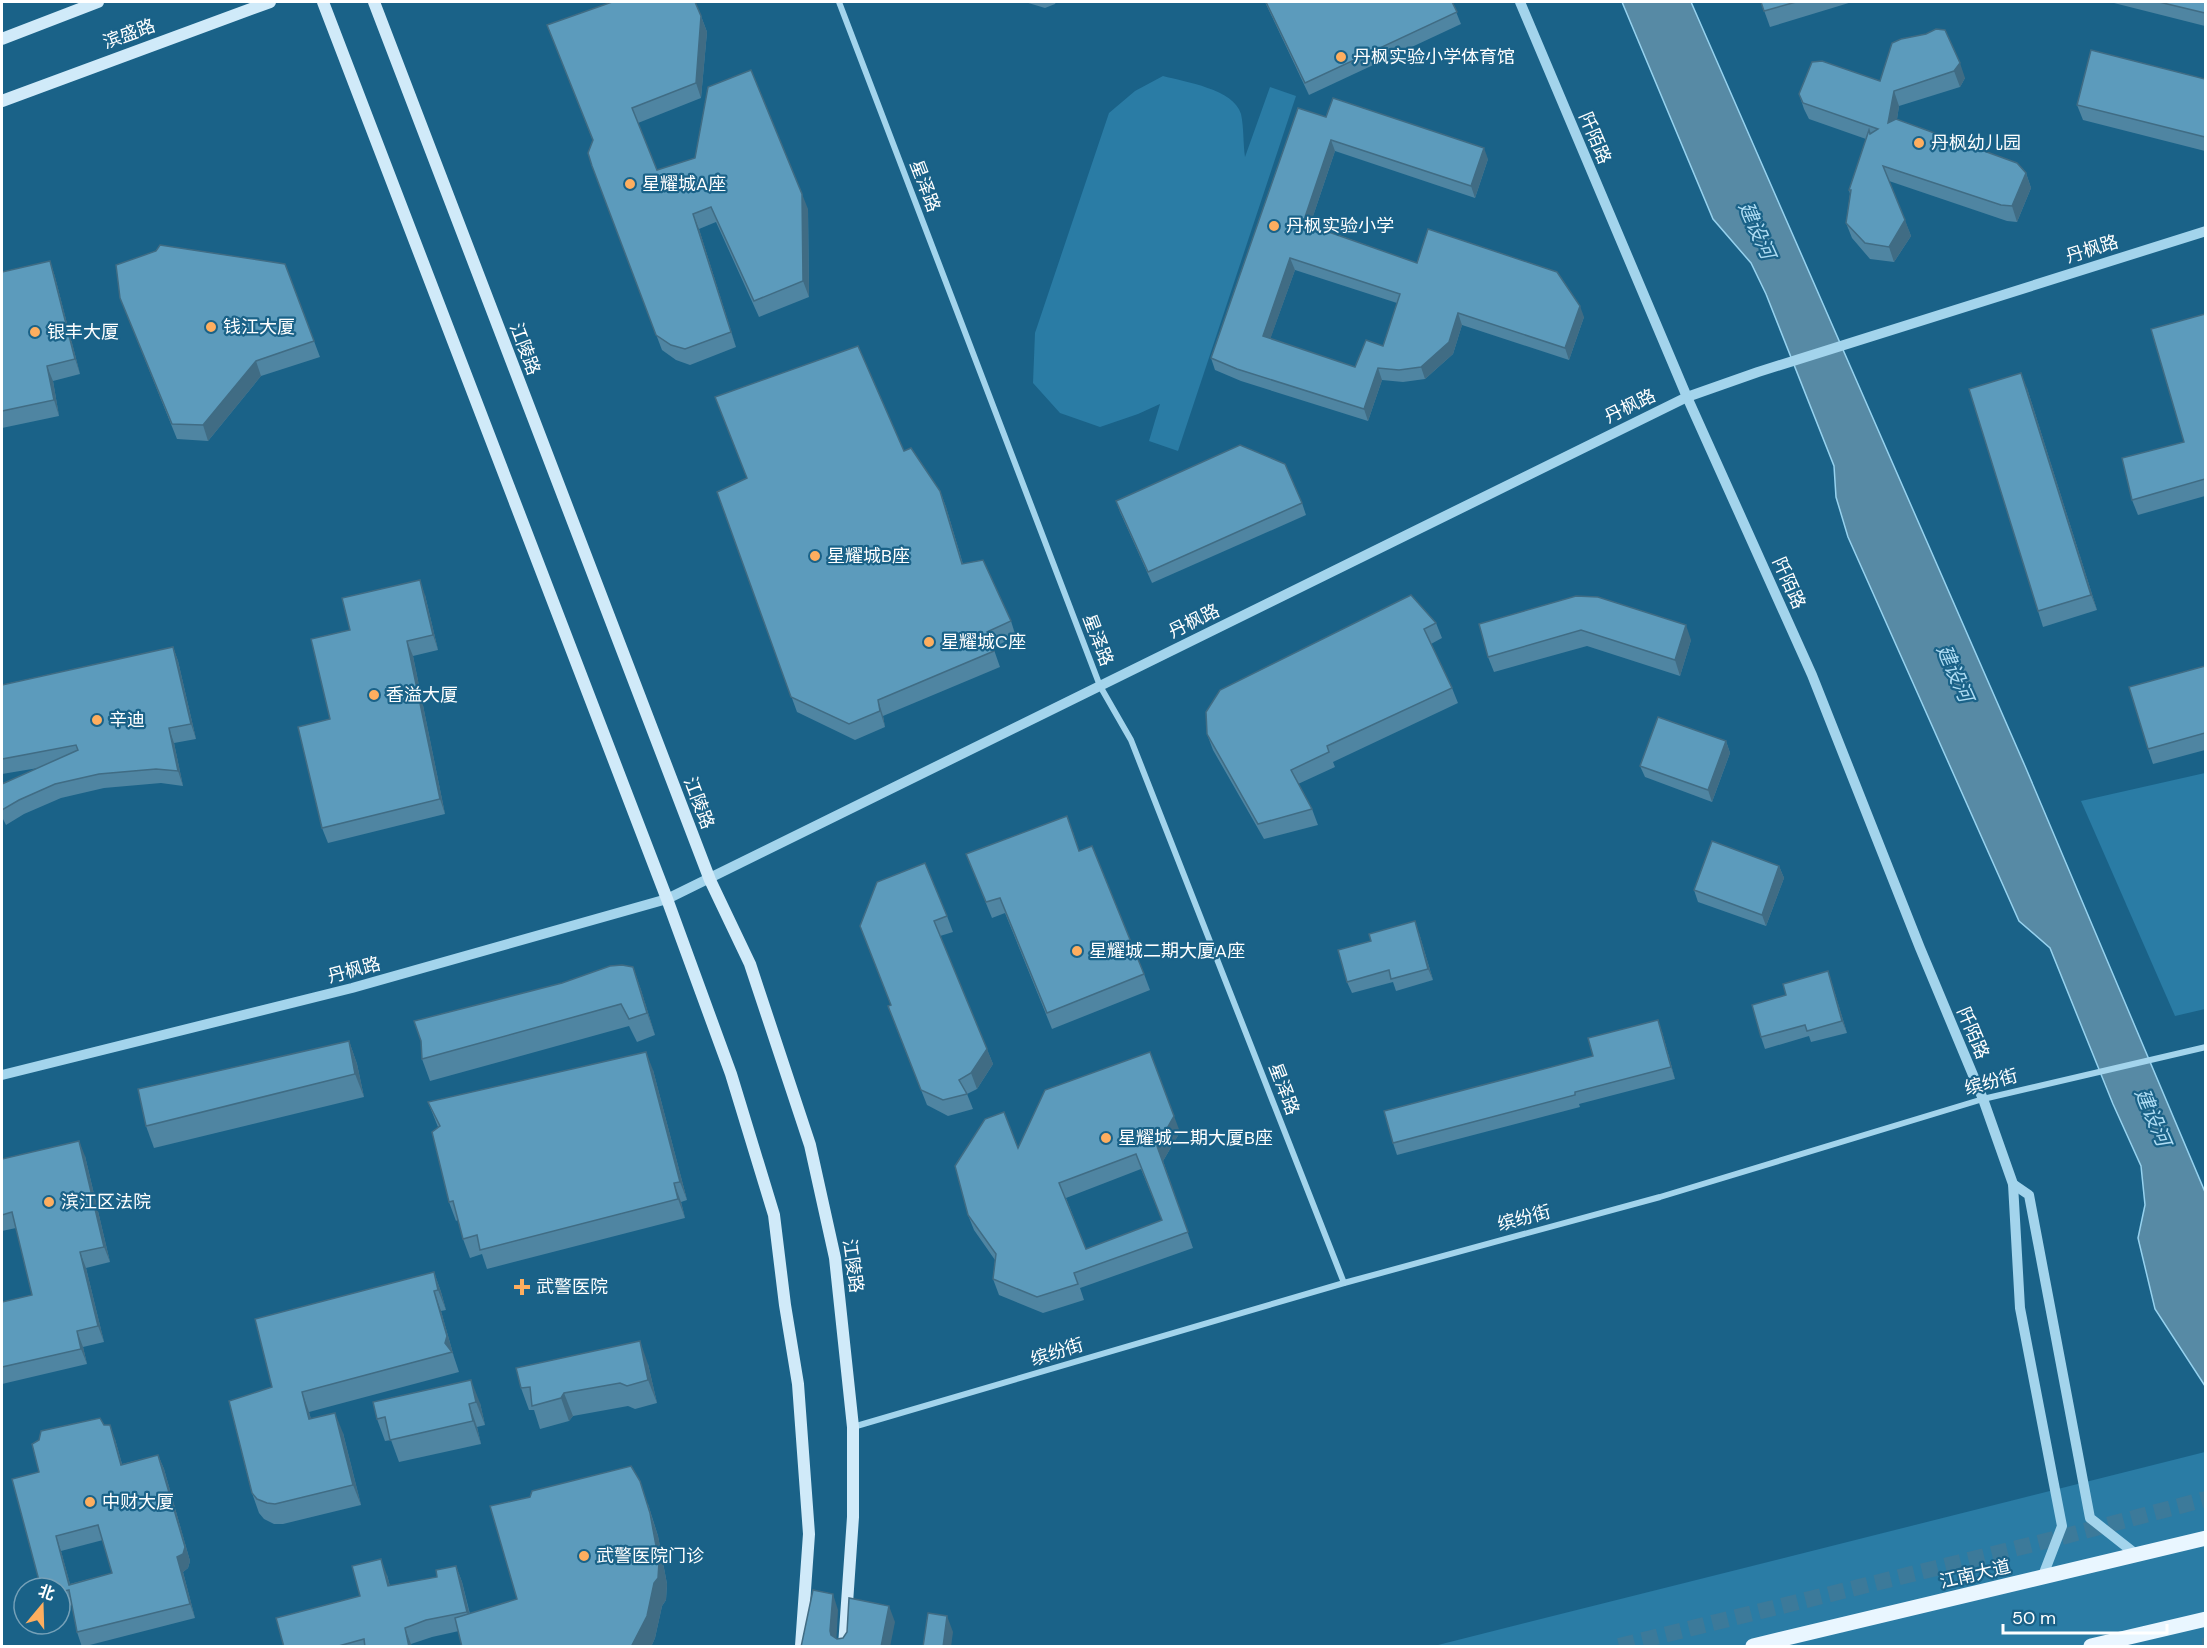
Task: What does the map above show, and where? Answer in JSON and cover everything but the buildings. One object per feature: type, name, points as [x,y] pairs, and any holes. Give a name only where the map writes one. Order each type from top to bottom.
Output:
[{"type":"main road","points":[[2,39],[98,2]]},
{"type":"main road","name":"滨盛路","points":[[2,101],[270,2]]},
{"type":"main road","points":[[323,2],[667,899],[731,1074],[774,1215],[798,1384],[809,1534],[801,1647]]},
{"type":"main road","name":"江陵路","points":[[374,2],[710,880],[750,964],[810,1145],[836,1258],[853,1427],[852,1517],[844,1647]]},
{"type":"main road","name":"江南大道","points":[[1753,1647],[2205,1538]]},
{"type":"main road","points":[[2091,1647],[2134,1641],[2205,1619]]},
{"type":"street","name":"星泽路","points":[[839,2],[1100,686],[1131,740],[1344,1283]]},
{"type":"street","name":"阡陌路","points":[[1520,2],[1687,397],[1812,675],[1920,948],[1983,1099],[2013,1184],[2020,1308],[2062,1526],[2042,1578]]},
{"type":"street","name":"丹枫路","points":[[2,1075],[352,988],[667,899],[710,880],[1687,397],[1758,372],[2205,231]]},
{"type":"street","name":"缤纷街","points":[[853,1427],[1344,1283],[1660,1197],[1983,1099],[2205,1047]]},
{"type":"street","name":"阡陌路","points":[[2013,1184],[2029,1195],[2090,1518],[2137,1555]]},
{"type":"shaded area","points":[[1163,76],[1208,88],[1229,98],[1237,105],[1242,119],[1245,157],[1270,87],[1296,96],[1178,451],[1149,441],[1160,404],[1100,427],[1060,413],[1033,383],[1035,333],[1109,113],[1135,91]]},
{"type":"shaded area","points":[[2205,773],[2205,1009],[2175,1016],[2081,801]]},
{"type":"shaded area","points":[[2205,1452],[2205,1646],[1434,1646]]},
{"type":"water","name":"建设河","points":[[1622,2],[1691,2],[2025,766],[2205,1192],[2205,1386],[2155,1309],[2138,1238],[2145,1205],[2141,1166],[2113,1104],[2050,948],[2019,921],[1848,537],[1836,497],[1834,466],[1766,294],[1751,263],[1713,219]]},
{"type":"tunnel","points":[[1619,1646],[2054,1539],[2206,1499]]},
{"type":"place","name":"丹枫实验小学体育馆","points":[[1341,57]]},
{"type":"place","name":"丹枫幼儿园","points":[[1919,143]]},
{"type":"place","name":"星耀城A座","points":[[630,184]]},
{"type":"place","name":"丹枫实验小学","points":[[1274,226]]},
{"type":"place","name":"钱江大厦","points":[[211,327]]},
{"type":"place","name":"银丰大厦","points":[[35,332]]},
{"type":"place","name":"星耀城B座","points":[[815,556]]},
{"type":"place","name":"星耀城C座","points":[[929,642]]},
{"type":"place","name":"香溢大厦","points":[[374,695]]},
{"type":"place","name":"辛迪","points":[[97,720]]},
{"type":"place","name":"星耀城二期大厦A座","points":[[1077,951]]},
{"type":"place","name":"星耀城二期大厦B座","points":[[1106,1138]]},
{"type":"place","name":"滨江区法院","points":[[49,1202]]},
{"type":"place","name":"武警医院","points":[[522,1287]]},
{"type":"place","name":"中财大厦","points":[[90,1502]]},
{"type":"place","name":"武警医院门诊","points":[[584,1556]]}]
